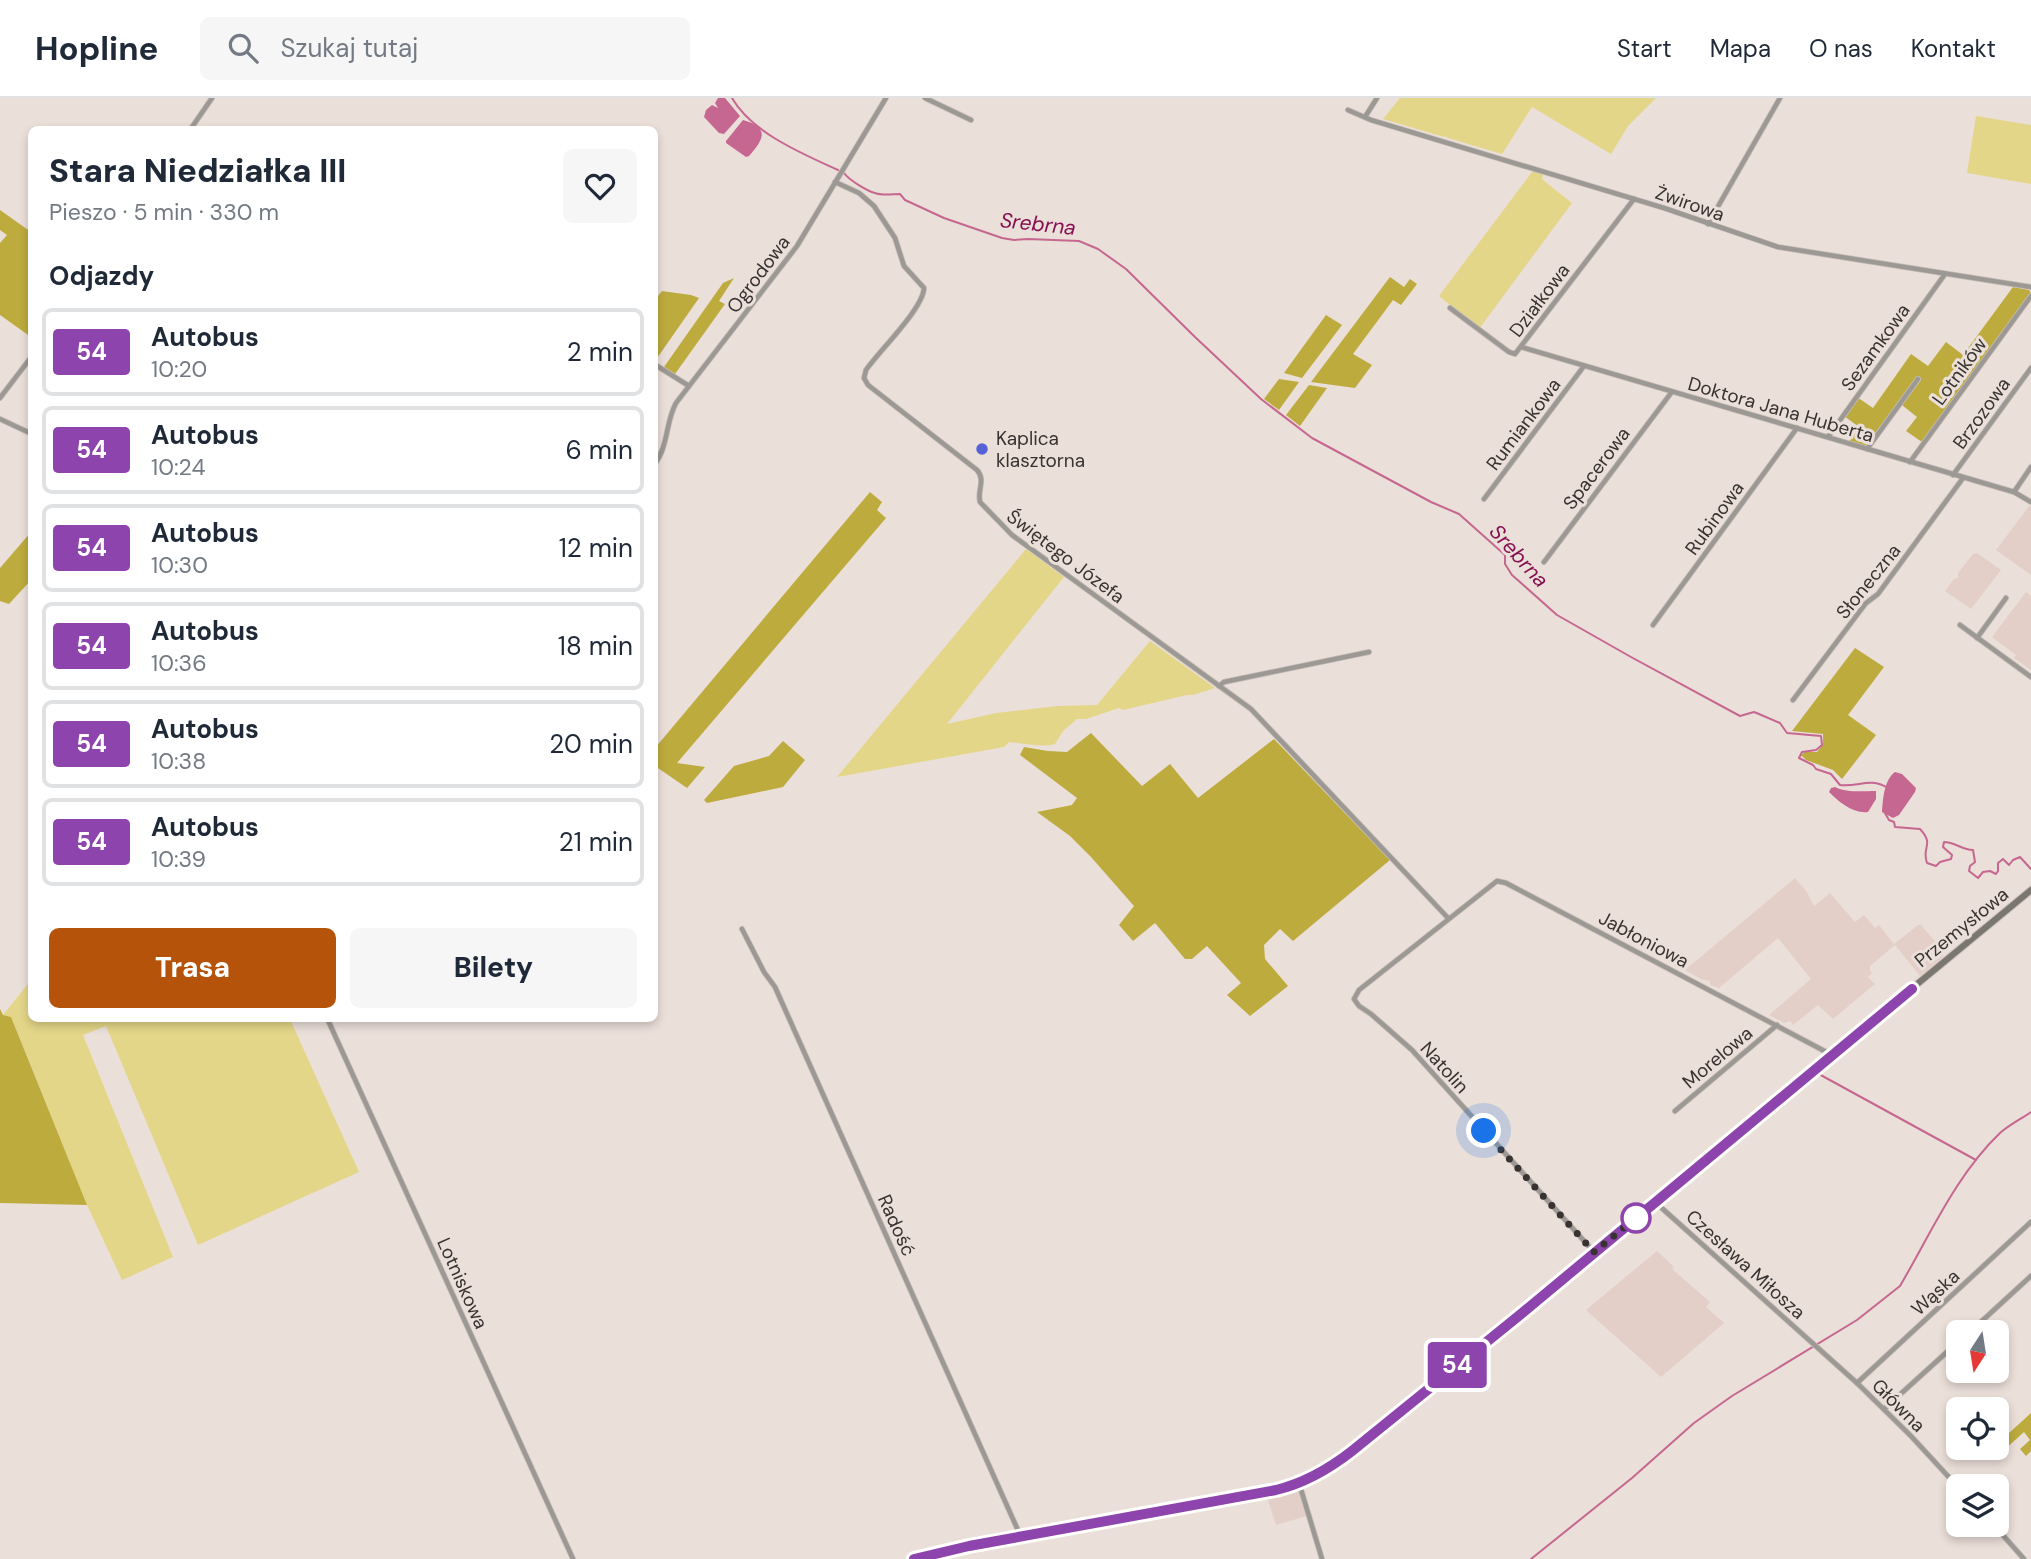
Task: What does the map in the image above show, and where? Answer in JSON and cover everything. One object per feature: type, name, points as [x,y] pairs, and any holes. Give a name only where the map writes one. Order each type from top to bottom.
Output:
[{"type":"street","points":[[193,126],[212,98]]},
{"type":"street","name":"Ogrodowa","points":[[658,459],[663,452],[672,411],[797,246],[886,98]]},
{"type":"street","points":[[925,98],[971,120]]},
{"type":"street","points":[[1365,117],[1377,98]]},
{"type":"street","points":[[1708,224],[1780,98]]},
{"type":"street","name":"Żwirowa","points":[[1348,110],[1787,249],[2031,287]]},
{"type":"street","name":"Świętego Józefa","points":[[835,183],[859,194],[876,208],[895,237],[904,266],[924,288],[924,295],[911,315],[866,370],[864,378],[868,385],[977,470],[982,478],[980,502],[1012,535],[1251,709],[1448,918]]},
{"type":"street","name":"Działkowa","points":[[1450,308],[1515,355],[1634,199]]},
{"type":"street","name":"Sezamkowa","points":[[1828,437],[1945,274]]},
{"type":"street","name":"Lotników","points":[[1910,462],[2031,296]]},
{"type":"street","name":"Doktora Jana Huberta","points":[[1521,347],[2014,492],[2031,502]]},
{"type":"street","points":[[0,398],[28,361]]},
{"type":"street","points":[[658,366],[690,386]]},
{"type":"street","name":"Rumiankowa","points":[[1483,499],[1584,366]]},
{"type":"street","name":"Brzozowa","points":[[1953,475],[2031,368]]},
{"type":"street","points":[[1867,449],[1918,379]]},
{"type":"street","name":"Spacerowa","points":[[1544,562],[1672,392]]},
{"type":"street","points":[[0,419],[28,432]]},
{"type":"street","name":"Rubinowa","points":[[1653,625],[1797,428]]},
{"type":"street","points":[[2014,492],[2031,467]]},
{"type":"street","name":"Słoneczna","points":[[1793,700],[1866,603],[1878,594],[1964,478]]},
{"type":"street","points":[[1977,638],[2006,598]]},
{"type":"street","points":[[1959,625],[2031,677]]},
{"type":"street","points":[[1219,686],[1224,682],[1369,652]]},
{"type":"street","name":"Jabłoniowa","points":[[1448,918],[1491,884],[1497,881],[1506,883],[1832,1055]]},
{"type":"street","name":"Przemysłowa","points":[[914,1559],[949,1550],[1255,1494],[1298,1483],[1326,1470],[2031,890]]},
{"type":"street","name":"Natolin","points":[[1448,918],[1359,990],[1355,1002],[1412,1050],[1594,1252]]},
{"type":"street","name":"Radość","points":[[742,929],[764,972],[775,987],[1021,1537]]},
{"type":"street","name":"Lotniskowa","points":[[329,1022],[573,1559]]},
{"type":"street","name":"Morelowa","points":[[1675,1111],[1777,1025]]},
{"type":"street","name":"Czesława Miłosza","points":[[1655,1202],[1815,1345]]},
{"type":"street","name":"Wąska","points":[[1857,1383],[2031,1222]]},
{"type":"street","points":[[1983,1320],[2031,1276]]},
{"type":"street","name":"Główna","points":[[1815,1345],[1884,1409],[1946,1474]]},
{"type":"street","points":[[1884,1409],[1946,1353]]},
{"type":"street","points":[[1298,1483],[1322,1559]]},
{"type":"street","points":[[2005,1537],[2024,1559]]},
{"type":"shaded area","points":[[718,98],[725,98],[740,116],[724,134],[719,133],[704,117],[706,110],[712,105],[718,108],[715,103]]},
{"type":"shaded area","points":[[1400,98],[1656,98],[1628,126],[1611,154],[1532,107],[1502,154],[1383,119]]},
{"type":"shaded area","points":[[1976,116],[2031,125],[2031,184],[1967,173]]},
{"type":"shaded area","points":[[743,120],[758,127],[762,135],[758,145],[746,157],[726,143]]},
{"type":"shaded area","points":[[1535,171],[1544,174],[1543,180],[1572,203],[1479,329],[1439,296]]},
{"type":"shaded area","points":[[0,210],[28,230],[28,335],[0,315],[0,243],[7,235],[0,230]]},
{"type":"shaded area","points":[[1390,277],[1404,287],[1410,279],[1417,284],[1401,305],[1393,300],[1353,354],[1372,365],[1355,388],[1311,382]]},
{"type":"shaded area","points":[[734,278],[719,301],[725,304],[675,374],[664,367],[723,283]]},
{"type":"shaded area","points":[[2013,287],[2029,290],[2031,293],[1922,442],[1906,431],[1917,417],[1902,405],[1921,380],[1917,377],[1867,444],[1864,446],[1849,442],[1859,427],[1844,416],[1857,397],[1873,408],[1911,354],[1928,366],[1946,342],[1963,355]]},
{"type":"shaded area","points":[[662,291],[699,298],[658,357],[658,296]]},
{"type":"shaded area","points":[[1326,315],[1342,325],[1302,378],[1284,373]]},
{"type":"shaded area","points":[[1279,379],[1299,382],[1279,410],[1264,399]]},
{"type":"shaded area","points":[[1309,385],[1327,388],[1300,426],[1286,415]]},
{"type":"shaded area","points":[[870,492],[882,502],[877,510],[886,518],[677,763],[705,767],[687,788],[658,768],[658,744]]},
{"type":"shaded area","points":[[2031,506],[2031,575],[1996,550]]},
{"type":"shaded area","points":[[28,535],[28,583],[9,604],[0,601],[0,568]]},
{"type":"shaded area","points":[[1026,549],[1064,577],[947,724],[996,713],[1057,706],[1097,705],[1150,641],[1215,688],[1077,719],[1063,731],[1055,744],[1009,742],[1004,747],[837,777]]},
{"type":"shaded area","points":[[1977,553],[2001,570],[1971,609],[1945,591],[1954,579],[1958,578],[1958,573],[1973,554]]},
{"type":"shaded area","points":[[2026,592],[2031,596],[2031,670],[1992,637]]},
{"type":"shaded area","points":[[1855,648],[1884,667],[1848,715],[1876,735],[1842,779],[1833,770],[1806,760],[1801,755],[1805,752],[1817,752],[1823,744],[1823,734],[1792,731]]},
{"type":"shaded area","points":[[1091,733],[1142,786],[1170,764],[1198,798],[1274,739],[1390,860],[1293,941],[1280,929],[1264,945],[1265,959],[1288,986],[1250,1016],[1227,995],[1241,983],[1207,946],[1192,959],[1185,959],[1155,923],[1133,941],[1119,925],[1134,906],[1070,836],[1037,812],[1072,805],[1077,798],[1020,755],[1024,747],[1067,752]]},
{"type":"shaded area","points":[[783,741],[805,760],[783,787],[707,803],[704,800],[734,766],[769,756]]},
{"type":"shaded area","points":[[1895,772],[1902,774],[1916,788],[1899,815],[1893,818],[1882,812],[1886,785]]},
{"type":"shaded area","points":[[1835,787],[1850,791],[1876,791],[1876,799],[1868,812],[1857,811],[1829,792]]},
{"type":"shaded area","points":[[1795,878],[1814,906],[1830,893],[1855,922],[1864,915],[1875,928],[1879,925],[1894,944],[1921,925],[1944,952],[1943,957],[1920,976],[1895,945],[1870,966],[1872,973],[1868,977],[1875,984],[1833,1019],[1818,1005],[1793,1025],[1790,1021],[1784,1023],[1769,1015],[1811,979],[1778,938],[1719,988],[1685,970]]},
{"type":"shaded area","points":[[28,984],[28,1022],[291,1022],[359,1172],[198,1245],[106,1026],[83,1035],[173,1257],[122,1280],[87,1205],[11,1017],[3,1015]]},
{"type":"shaded area","points":[[0,1009],[3,1015],[11,1017],[87,1205],[0,1203]]},
{"type":"shaded area","points":[[1657,1251],[1674,1267],[1672,1269],[1710,1302],[1706,1307],[1724,1323],[1661,1377],[1586,1310]]},
{"type":"shaded area","points":[[2031,1413],[2031,1451],[2026,1456],[2020,1449],[2030,1440],[2024,1432],[2009,1446],[2009,1433]]},
{"type":"shaded area","points":[[1299,1491],[1307,1516],[1276,1525],[1267,1497]]},
{"type":"waterway","points":[[732,98],[752,122],[765,132],[838,170]]},
{"type":"waterway","name":"Srebrna","points":[[844,173],[872,192],[900,194],[905,200],[944,218],[1002,238],[1079,241],[1098,249],[1126,269],[1261,399],[1312,438],[1431,502],[1459,514],[1505,555],[1505,564],[1512,575],[1557,615],[1740,716],[1754,712],[1780,723],[1787,733],[1821,736],[1822,745],[1816,750],[1802,752],[1799,758],[1816,769],[1831,774],[1840,785],[1875,783],[1888,788]]},
{"type":"waterway","name":"Srebrna","points":[[1885,813],[1895,827],[1920,829],[1927,839],[1927,863],[1936,866],[1951,859],[1952,855],[1943,847],[1944,842],[1973,850],[1975,862],[1969,871],[1978,878],[1983,872],[1996,874],[1998,863],[2003,859],[2009,865],[2020,857],[2031,869]]},
{"type":"waterway","points":[[1817,1073],[1976,1160]]},
{"type":"waterway","points":[[1531,1559],[1632,1478],[1694,1423],[1732,1396],[1857,1320],[1900,1286],[1970,1167],[2000,1133],[2031,1112]]},
{"type":"bus line","name":"54","points":[[914,1559],[969,1546],[1276,1490],[1312,1478],[1338,1462],[1521,1314],[1912,989]]},
{"type":"place","name":"Kaplica klasztorna","points":[[982,449]]},
{"type":"route","points":[[1484,1131],[1594,1252],[1636,1218]]}]
